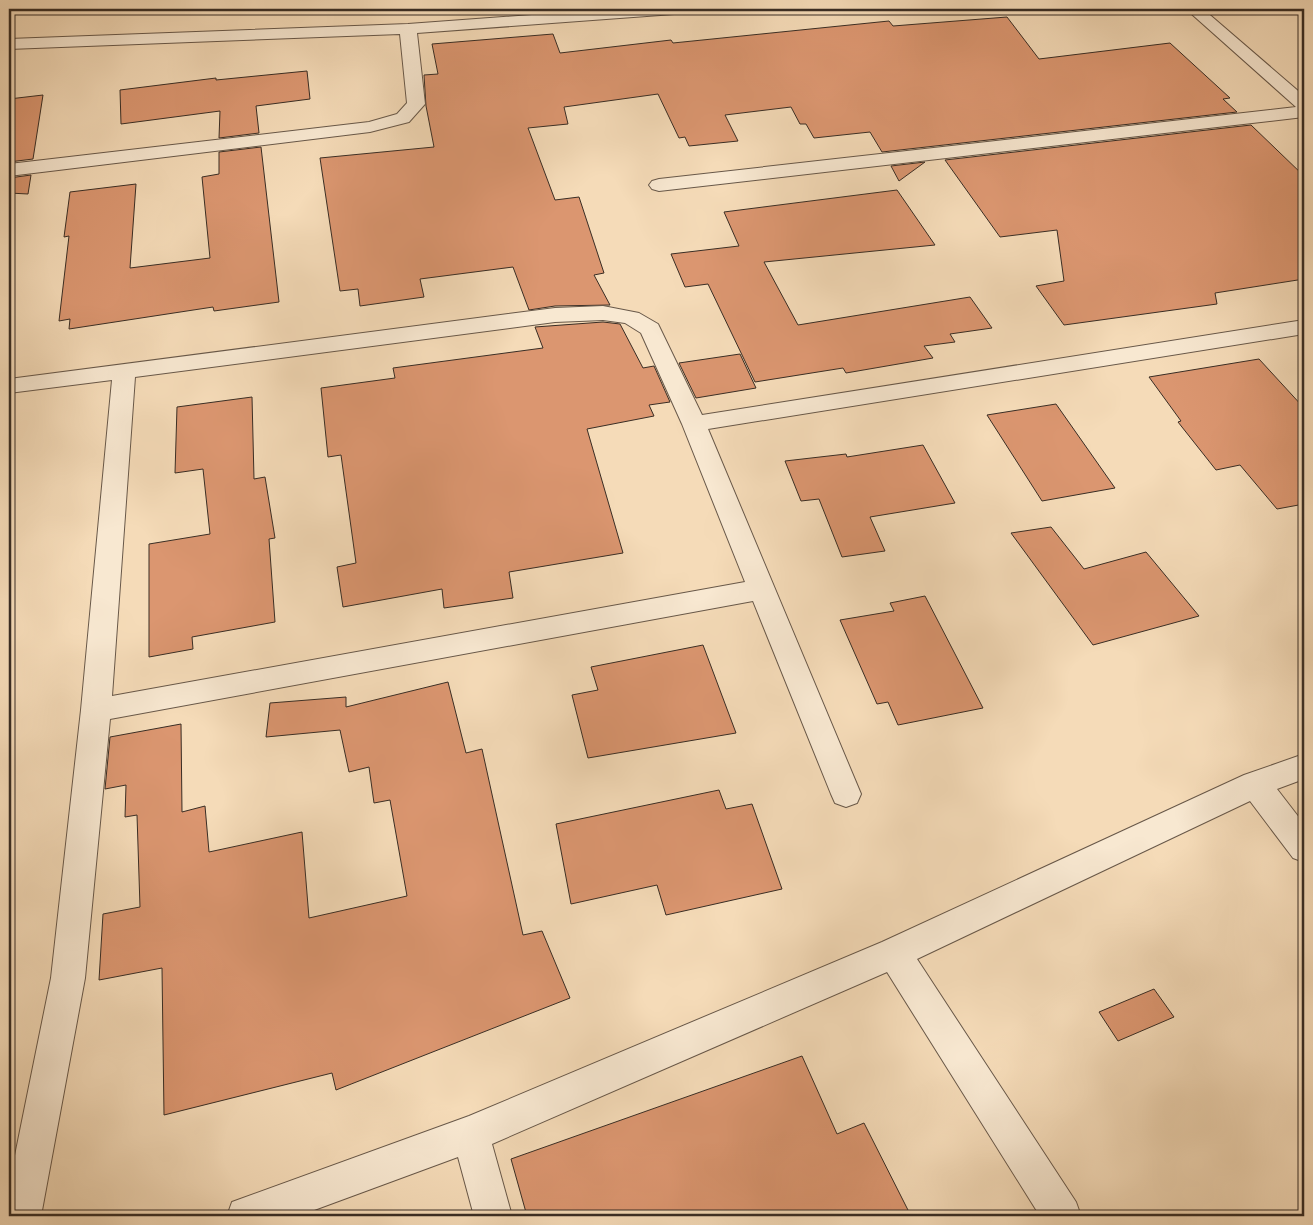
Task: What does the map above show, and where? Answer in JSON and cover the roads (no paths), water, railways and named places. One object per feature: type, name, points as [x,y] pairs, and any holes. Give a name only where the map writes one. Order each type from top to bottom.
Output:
[{"type":"street","points":[[9,44],[408,29],[566,14],[674,9]]},
{"type":"street","points":[[1194,9],[1304,105]]},
{"type":"street","points":[[9,170],[235,145],[370,127],[403,118],[416,104],[408,29]]},
{"type":"street","points":[[659,185],[1304,112]]},
{"type":"street","points":[[9,386],[555,315],[603,313],[631,318],[650,329],[694,424],[846,794]]},
{"type":"street","points":[[694,424],[1304,327]]},
{"type":"street","points":[[22,1216],[68,978],[96,710],[124,371]]},
{"type":"street","points":[[96,710],[762,589]]},
{"type":"street","points":[[246,1216],[470,1134],[894,953],[1255,784],[1304,766]]},
{"type":"street","points":[[1255,784],[1304,848]]},
{"type":"street","points":[[894,953],[1062,1216]]},
{"type":"street","points":[[470,1134],[493,1216]]}]
